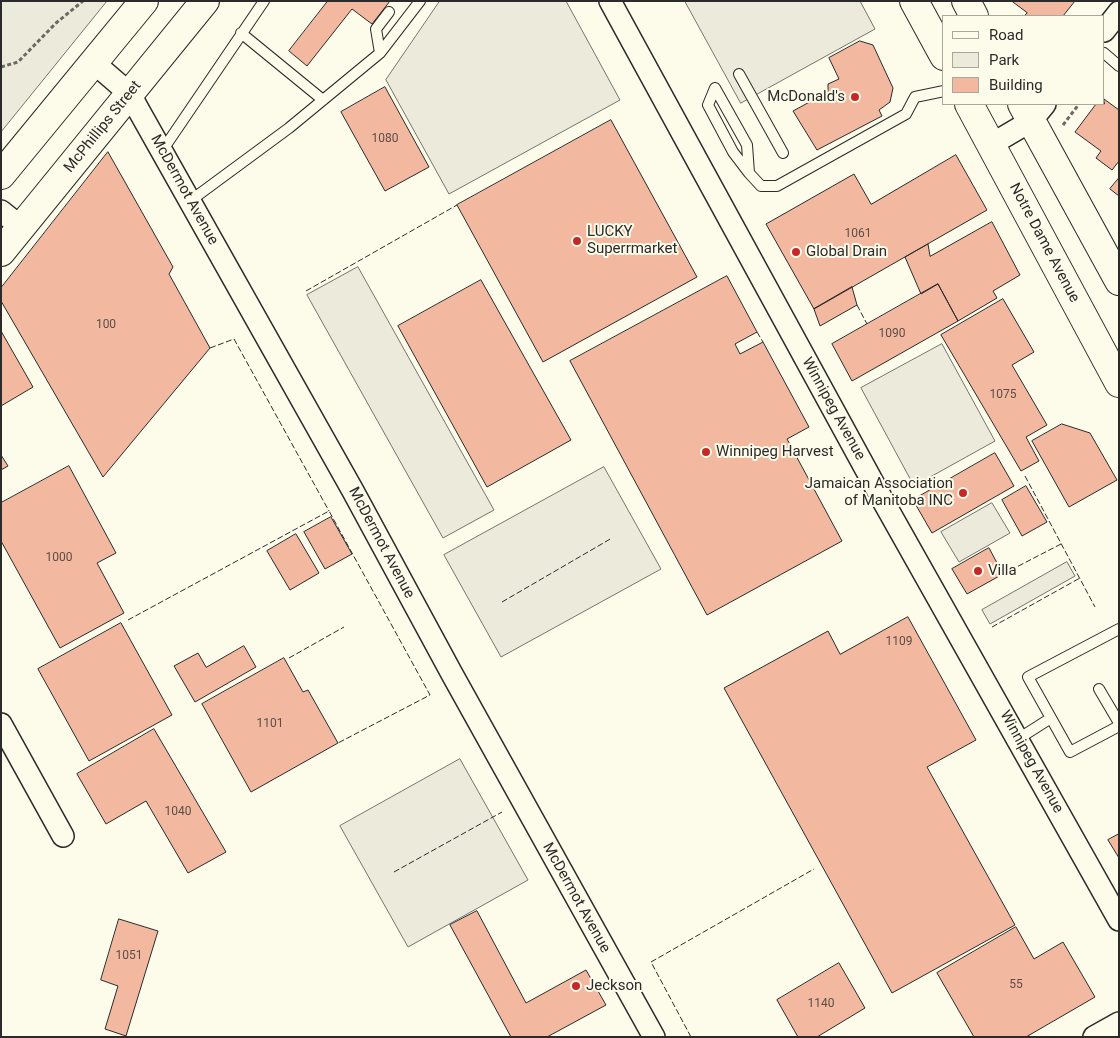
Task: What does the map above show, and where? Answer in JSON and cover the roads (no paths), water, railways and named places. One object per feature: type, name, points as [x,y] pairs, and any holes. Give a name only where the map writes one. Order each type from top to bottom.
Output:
[{"type":"main road","points":[[1,175],[144,1]]},
{"type":"main road","name":"McPhillips Street","points":[[1,252],[11,219],[130,94],[205,1]]},
{"type":"main road","points":[[914,1],[942,52]]},
{"type":"main road","points":[[966,1],[973,15]]},
{"type":"main road","name":"Notre Dame Avenue","points":[[970,105],[1119,383]]},
{"type":"main road","points":[[1033,110],[1119,281]]},
{"type":"street","name":"Winnipeg Avenue","points":[[610,1],[882,499],[1119,920]]},
{"type":"street","points":[[1105,30],[1119,12]]},
{"type":"street","name":"McDermot Avenue","points":[[92,62],[130,94],[348,482],[456,683],[654,1037]]},
{"type":"street","points":[[992,144],[1033,110]]},
{"type":"street","points":[[1,724],[63,836]]},
{"type":"street","points":[[1094,1037],[1119,1023]]},
{"type":"lane","points":[[162,151],[264,1]]},
{"type":"lane","points":[[190,201],[289,128],[380,53],[420,1]]},
{"type":"lane","points":[[380,53],[376,29],[390,12]]},
{"type":"lane","points":[[241,33],[323,100]]},
{"type":"lane","points":[[1105,55],[1119,66]]},
{"type":"lane","points":[[739,74],[782,153]]},
{"type":"lane","points":[[749,173],[747,145],[715,88],[708,105],[733,152],[749,173],[761,186],[777,186],[906,114],[915,97],[942,91]]},
{"type":"lane","points":[[1099,689],[1119,725],[1070,752],[1028,677],[1119,629]]},
{"type":"lane","points":[[1018,739],[1051,718]]},
{"type":"place","name":"McDonald's","points":[[855,97]]},
{"type":"place","name":"LUCKY Superrmarket","points":[[577,241]]},
{"type":"place","name":"Global Drain","points":[[796,252]]},
{"type":"place","name":"Winnipeg Harvest","points":[[706,452]]},
{"type":"place","name":"Jamaican Association of Manitoba INC","points":[[963,493]]},
{"type":"place","name":"Villa","points":[[978,571]]},
{"type":"place","name":"Jeckson","points":[[576,986]]}]
